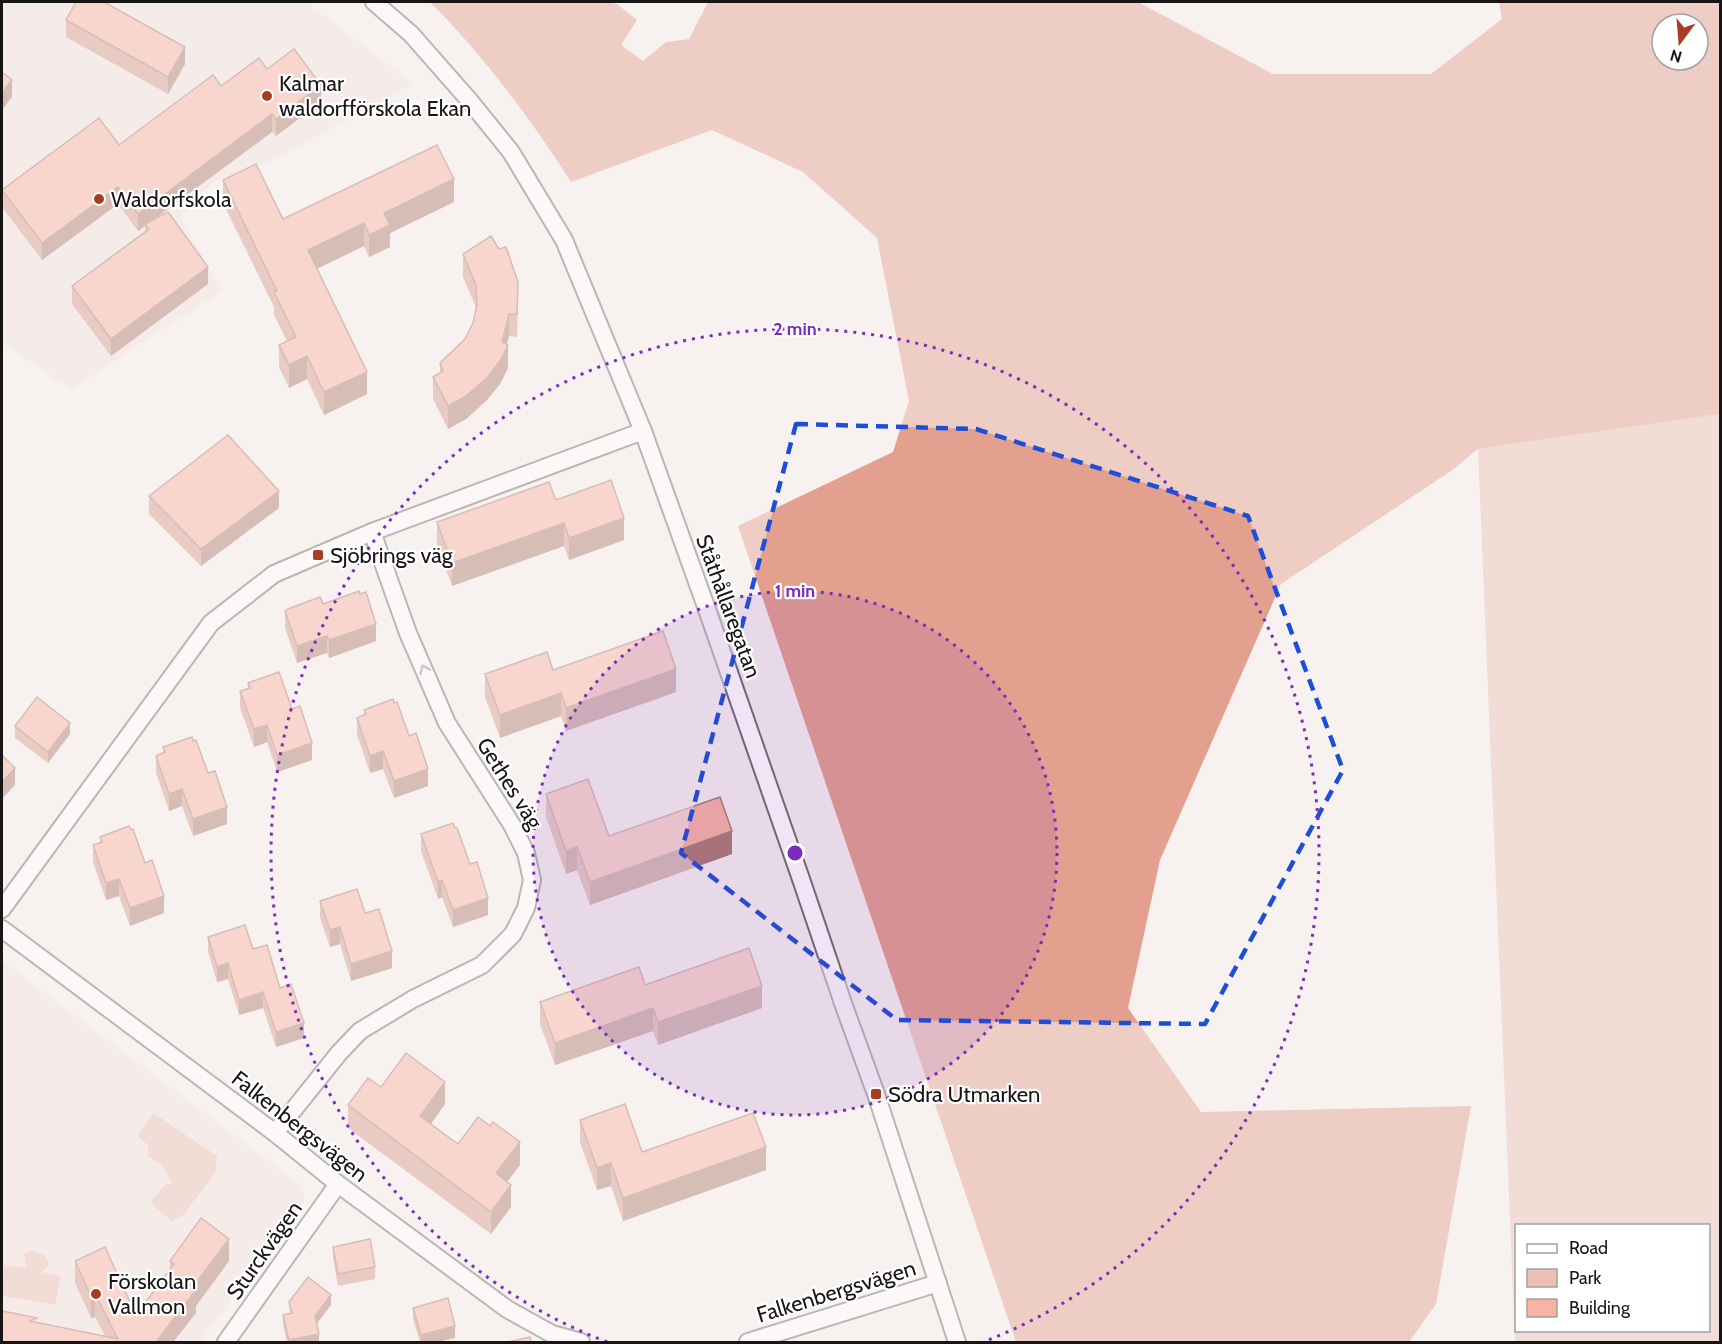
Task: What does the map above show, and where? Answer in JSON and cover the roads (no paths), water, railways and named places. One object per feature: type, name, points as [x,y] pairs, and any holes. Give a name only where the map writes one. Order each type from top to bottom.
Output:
[{"type":"street","name":"Ståthållaregatan","points":[[374,2],[411,34],[512,152],[564,240],[643,431],[876,1094],[957,1342]]},
{"type":"street","points":[[2,909],[211,622],[274,574],[372,532],[643,431]]},
{"type":"street","name":"Gethes väg","points":[[275,1133],[339,1053],[360,1031],[412,999],[482,964],[513,934],[525,908],[532,880],[526,853],[512,825],[447,723],[408,633],[372,532]]},
{"type":"street","name":"Falkenbergsvägen","points":[[2,929],[507,1309],[552,1334],[580,1342]]},
{"type":"street","name":"Sturckvägen","points":[[226,1342],[338,1184]]},
{"type":"street","name":"Falkenbergsvägen","points":[[748,1342],[938,1283]]},
{"type":"place","name":"Kalmar waldorfförskola Ekan","points":[[267,96]]},
{"type":"place","name":"Waldorfskola","points":[[99,199]]},
{"type":"place","name":"Sjöbrings väg","points":[[318,555]]},
{"type":"place","name":"Södra Utmarken","points":[[876,1094]]},
{"type":"place","name":"Förskolan Vallmon","points":[[96,1294]]}]
